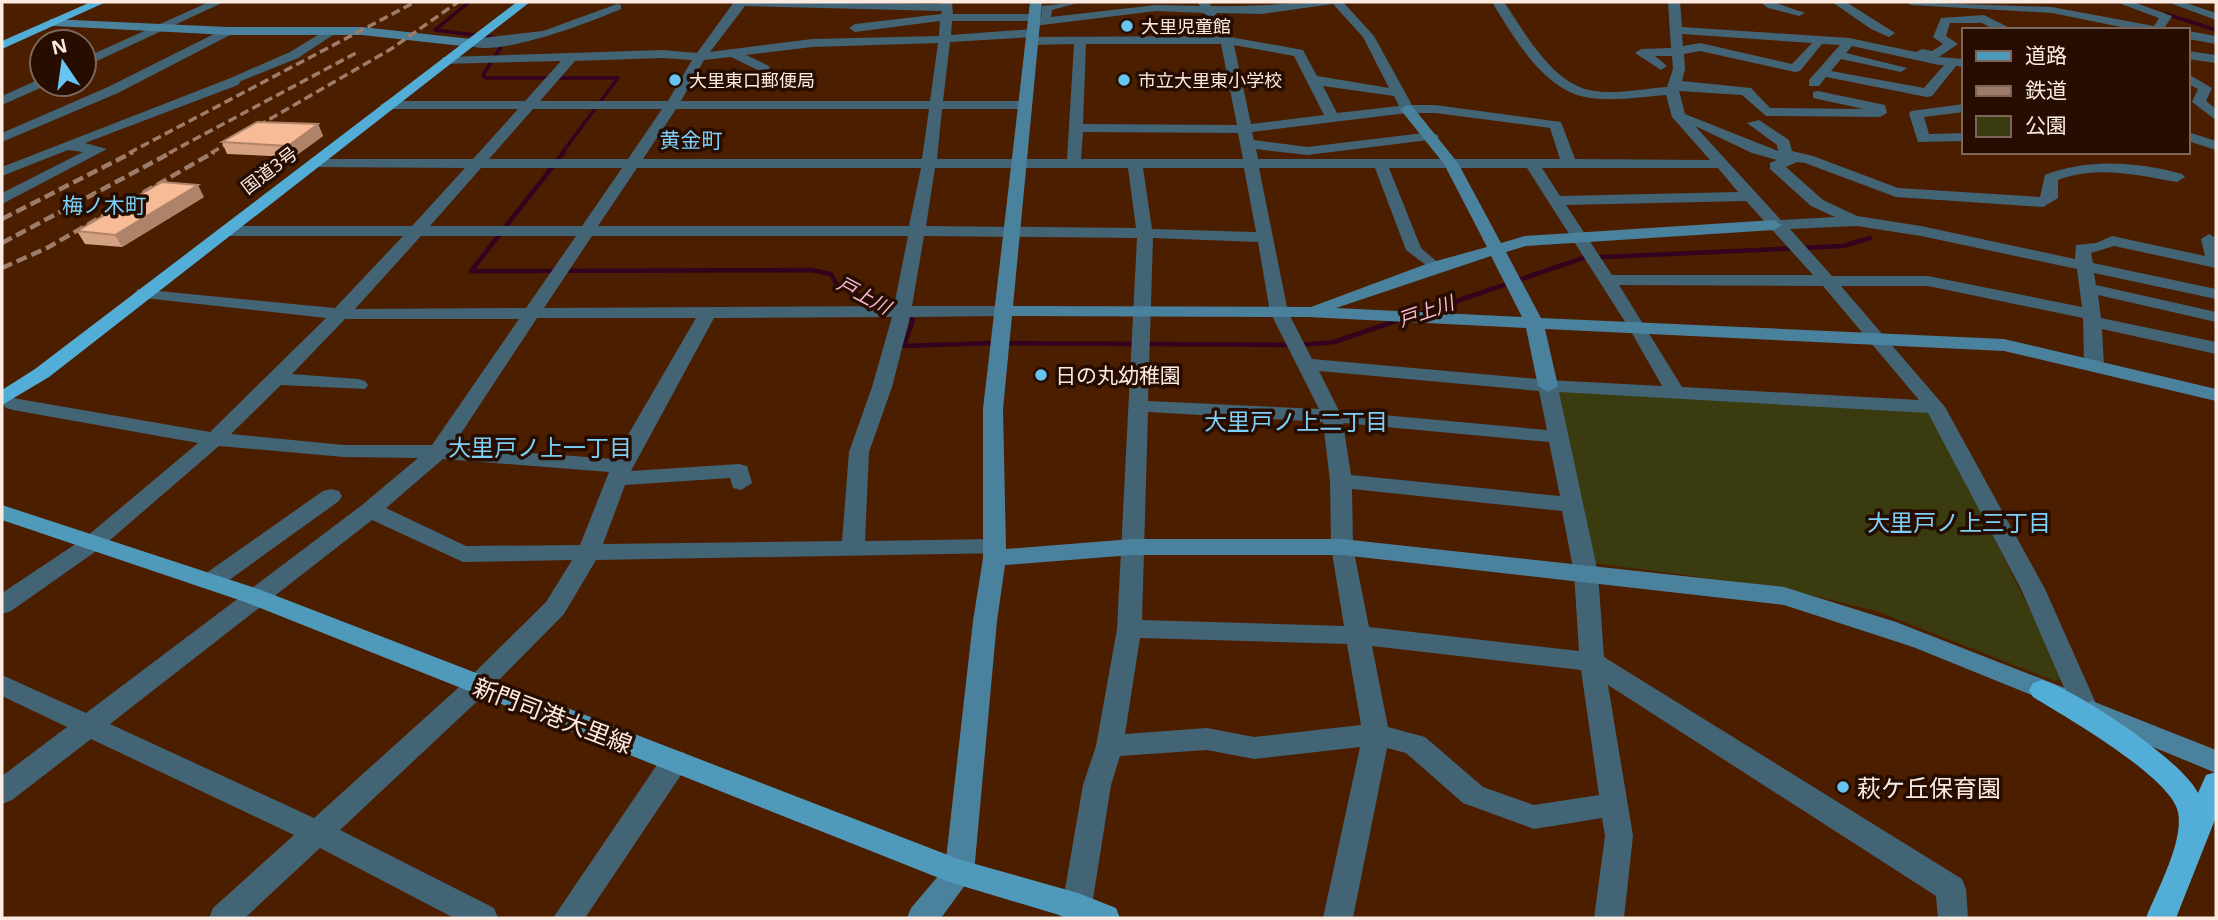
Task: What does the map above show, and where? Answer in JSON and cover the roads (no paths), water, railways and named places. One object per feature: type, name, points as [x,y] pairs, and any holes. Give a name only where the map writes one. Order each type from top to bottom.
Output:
[{"type":"highway","points":[[2,45],[100,2]]},
{"type":"highway","name":"国道3号","points":[[5,406],[42,373],[144,293],[524,2]]},
{"type":"highway","points":[[2042,690],[2142,756],[2176,784],[2188,798],[2193,813],[2187,853]]},
{"type":"highway","points":[[2161,918],[2216,783]]},
{"type":"main road","name":"新門司港大里線","points":[[2,512],[253,596],[960,873],[1076,913],[1105,918]]},
{"type":"street","points":[[98,56],[218,2]]},
{"type":"street","points":[[2,792],[90,727],[253,596],[370,510],[438,452],[672,105],[700,57],[742,2],[946,9],[1036,23],[1080,41],[1226,40],[1299,53],[1333,119]]},
{"type":"street","points":[[922,918],[960,873],[985,621],[995,552],[993,409],[1024,105],[1036,23],[1046,8],[1075,2]]},
{"type":"street","points":[[1128,2],[1163,8]]},
{"type":"street","points":[[446,61],[663,54],[700,57],[812,43],[943,38],[1036,23],[1163,8],[1204,5],[1271,10],[1329,2]]},
{"type":"street","points":[[1338,2],[1368,36],[1407,108],[1451,163],[1534,322],[1586,573],[1592,662],[1616,804],[1619,836],[1609,918]]},
{"type":"street","points":[[1498,2],[1535,54],[1560,79],[1580,92],[1672,87],[1746,91],[1766,112],[1829,113]]},
{"type":"street","points":[[1674,2],[1679,69],[1672,87],[1679,117],[1774,225],[1826,279],[1936,407],[2033,589],[2085,708]]},
{"type":"street","points":[[1838,2],[1860,13],[1873,27],[1889,33]]},
{"type":"street","points":[[1911,2],[1984,9],[2052,10],[2146,28]]},
{"type":"street","points":[[2122,2],[2166,16],[2157,28]]},
{"type":"street","points":[[2173,2],[2216,18]]},
{"type":"street","points":[[853,42],[861,4]]},
{"type":"street","points":[[1204,5],[1226,40],[1267,238],[1279,312],[1332,416],[1341,481],[1342,547],[1376,734],[1338,918]]},
{"type":"street","points":[[54,22],[228,32],[407,34],[471,43],[517,42],[555,32],[617,7]]},
{"type":"street","points":[[855,27],[946,9]]},
{"type":"street","points":[[853,548],[859,452],[882,387],[902,313],[929,162],[946,9]]},
{"type":"street","points":[[1770,9],[1799,13]]},
{"type":"street","points":[[1677,30],[1849,42],[1934,55],[1952,44],[1939,37],[1945,20],[1984,9]]},
{"type":"street","points":[[1984,9],[2002,28]]},
{"type":"street","points":[[2060,24],[2087,28]]},
{"type":"street","points":[[2,138],[113,90],[228,32]]},
{"type":"street","points":[[2,172],[271,65],[329,32]]},
{"type":"street","points":[[2190,35],[2216,40]]},
{"type":"street","points":[[1735,55],[1756,40]]},
{"type":"street","points":[[1074,162],[1080,41]]},
{"type":"street","points":[[1849,42],[1818,78],[1927,93],[1928,73]]},
{"type":"street","points":[[1849,42],[1959,62]]},
{"type":"street","points":[[1661,66],[1642,53],[1700,47],[1795,68],[1817,45]]},
{"type":"street","points":[[735,54],[764,69]]},
{"type":"street","points":[[1838,55],[1928,73],[1959,62]]},
{"type":"street","points":[[2190,56],[2216,59]]},
{"type":"street","points":[[2,605],[92,544],[213,439],[275,379],[415,231],[570,59]]},
{"type":"street","points":[[1310,78],[1330,84],[1398,93]]},
{"type":"street","points":[[2190,79],[2205,88],[2199,102],[2216,116]]},
{"type":"street","points":[[2,101],[28,89]]},
{"type":"street","points":[[387,105],[1024,105]]},
{"type":"street","points":[[1246,137],[1333,119],[1407,108],[1435,109],[1556,125],[1569,163]]},
{"type":"street","points":[[1923,139],[1916,114],[1962,108]]},
{"type":"street","points":[[1679,117],[1699,121],[1771,156],[1790,155],[1808,159],[1896,192],[2043,202],[2050,198],[2050,178],[2063,172],[2115,166],[2178,177]]},
{"type":"street","points":[[2,119],[38,122]]},
{"type":"street","points":[[1754,123],[1784,143],[1790,155]]},
{"type":"street","points":[[1074,128],[1246,137],[1307,151],[1432,136]]},
{"type":"street","points":[[1916,155],[1917,142],[1923,139],[1962,137]]},
{"type":"street","points":[[2190,137],[2216,146]]},
{"type":"street","points":[[2,198],[100,149],[68,146]]},
{"type":"street","points":[[1790,155],[1775,166],[1799,184],[1817,203],[1857,221],[2216,294]]},
{"type":"street","points":[[2,159],[30,159]]},
{"type":"street","points":[[313,163],[633,161],[1720,164]]},
{"type":"street","points":[[1076,913],[1097,785],[1110,746],[1129,629],[1145,235],[1135,163]]},
{"type":"street","points":[[1380,163],[1414,250],[1435,267]]},
{"type":"street","points":[[1531,163],[1605,281],[1638,328],[1676,394]]},
{"type":"street","points":[[1555,201],[1749,196]]},
{"type":"street","points":[[1307,312],[1435,267],[1525,241],[1857,221]]},
{"type":"street","points":[[224,231],[917,231],[1267,238]]},
{"type":"street","points":[[2094,366],[2092,317],[2082,249],[2101,248],[2112,242],[2216,263],[2209,239]]},
{"type":"street","points":[[1605,281],[1928,281],[2216,348]]},
{"type":"street","points":[[2088,288],[2216,317]]},
{"type":"street","points":[[144,293],[337,314],[1307,312],[2004,345],[2216,395]]},
{"type":"street","points":[[224,918],[477,686],[555,608],[589,552],[619,472],[708,313]]},
{"type":"street","points":[[1306,364],[1548,387],[1936,407]]},
{"type":"street","points":[[275,379],[358,385]]},
{"type":"street","points":[[5,406],[213,439],[344,451],[438,452],[619,472],[739,471],[741,483]]},
{"type":"street","points":[[1139,406],[1332,416],[1558,437]]},
{"type":"street","points":[[1341,481],[1573,505]]},
{"type":"street","points":[[210,582],[331,496]]},
{"type":"street","points":[[370,510],[463,554],[853,548],[995,552],[1132,547],[1342,547],[1795,599],[1853,615],[1928,642],[2216,762]]},
{"type":"street","points":[[1129,629],[1357,635],[1592,662],[1951,889],[1953,918]]},
{"type":"street","points":[[2,685],[318,833],[483,918]]},
{"type":"street","points":[[1110,746],[1207,739],[1254,748],[1376,734],[1415,745],[1473,794],[1534,817],[1616,804]]},
{"type":"street","points":[[568,918],[675,761]]},
{"type":"waterway","name":"戸上川","points":[[469,2],[435,30],[506,39],[483,75],[486,78],[618,78],[562,153]]},
{"type":"waterway","points":[[2166,14],[2216,30]]},
{"type":"waterway","name":"戸上川","points":[[564,152],[471,271],[811,270],[831,274],[837,285],[888,309]]},
{"type":"waterway","name":"戸上川","points":[[1419,314],[1583,258],[1843,246],[1870,238]]},
{"type":"waterway","name":"戸上川","points":[[903,316],[913,320],[904,346],[993,343],[1291,345]]},
{"type":"waterway","name":"戸上川","points":[[1301,345],[1334,342],[1399,320]]},
{"type":"railway","points":[[129,153],[415,2]]},
{"type":"railway","points":[[211,153],[391,49],[458,2]]},
{"type":"railway","points":[[169,153],[356,53]]},
{"type":"railway","points":[[2,219],[133,152]]},
{"type":"railway","points":[[2,243],[172,152]]},
{"type":"railway","points":[[2,268],[47,248],[214,152]]},
{"type":"place","name":"大里児童館","points":[[1127,26]]},
{"type":"place","name":"大里東口郵便局","points":[[675,80]]},
{"type":"place","name":"市立大里東小学校","points":[[1124,80]]},
{"type":"place","name":"日の丸幼稚園","points":[[1041,375]]},
{"type":"place","name":"萩ケ丘保育園","points":[[1843,787]]},
{"type":"district","name":"黄金町","points":[[691,140]]},
{"type":"district","name":"梅ノ木町","points":[[104,205]]},
{"type":"district","name":"大里戸ノ上二丁目","points":[[1296,421]]},
{"type":"district","name":"大里戸ノ上一丁目","points":[[540,447]]},
{"type":"district","name":"大里戸ノ上三丁目","points":[[1959,522]]}]
